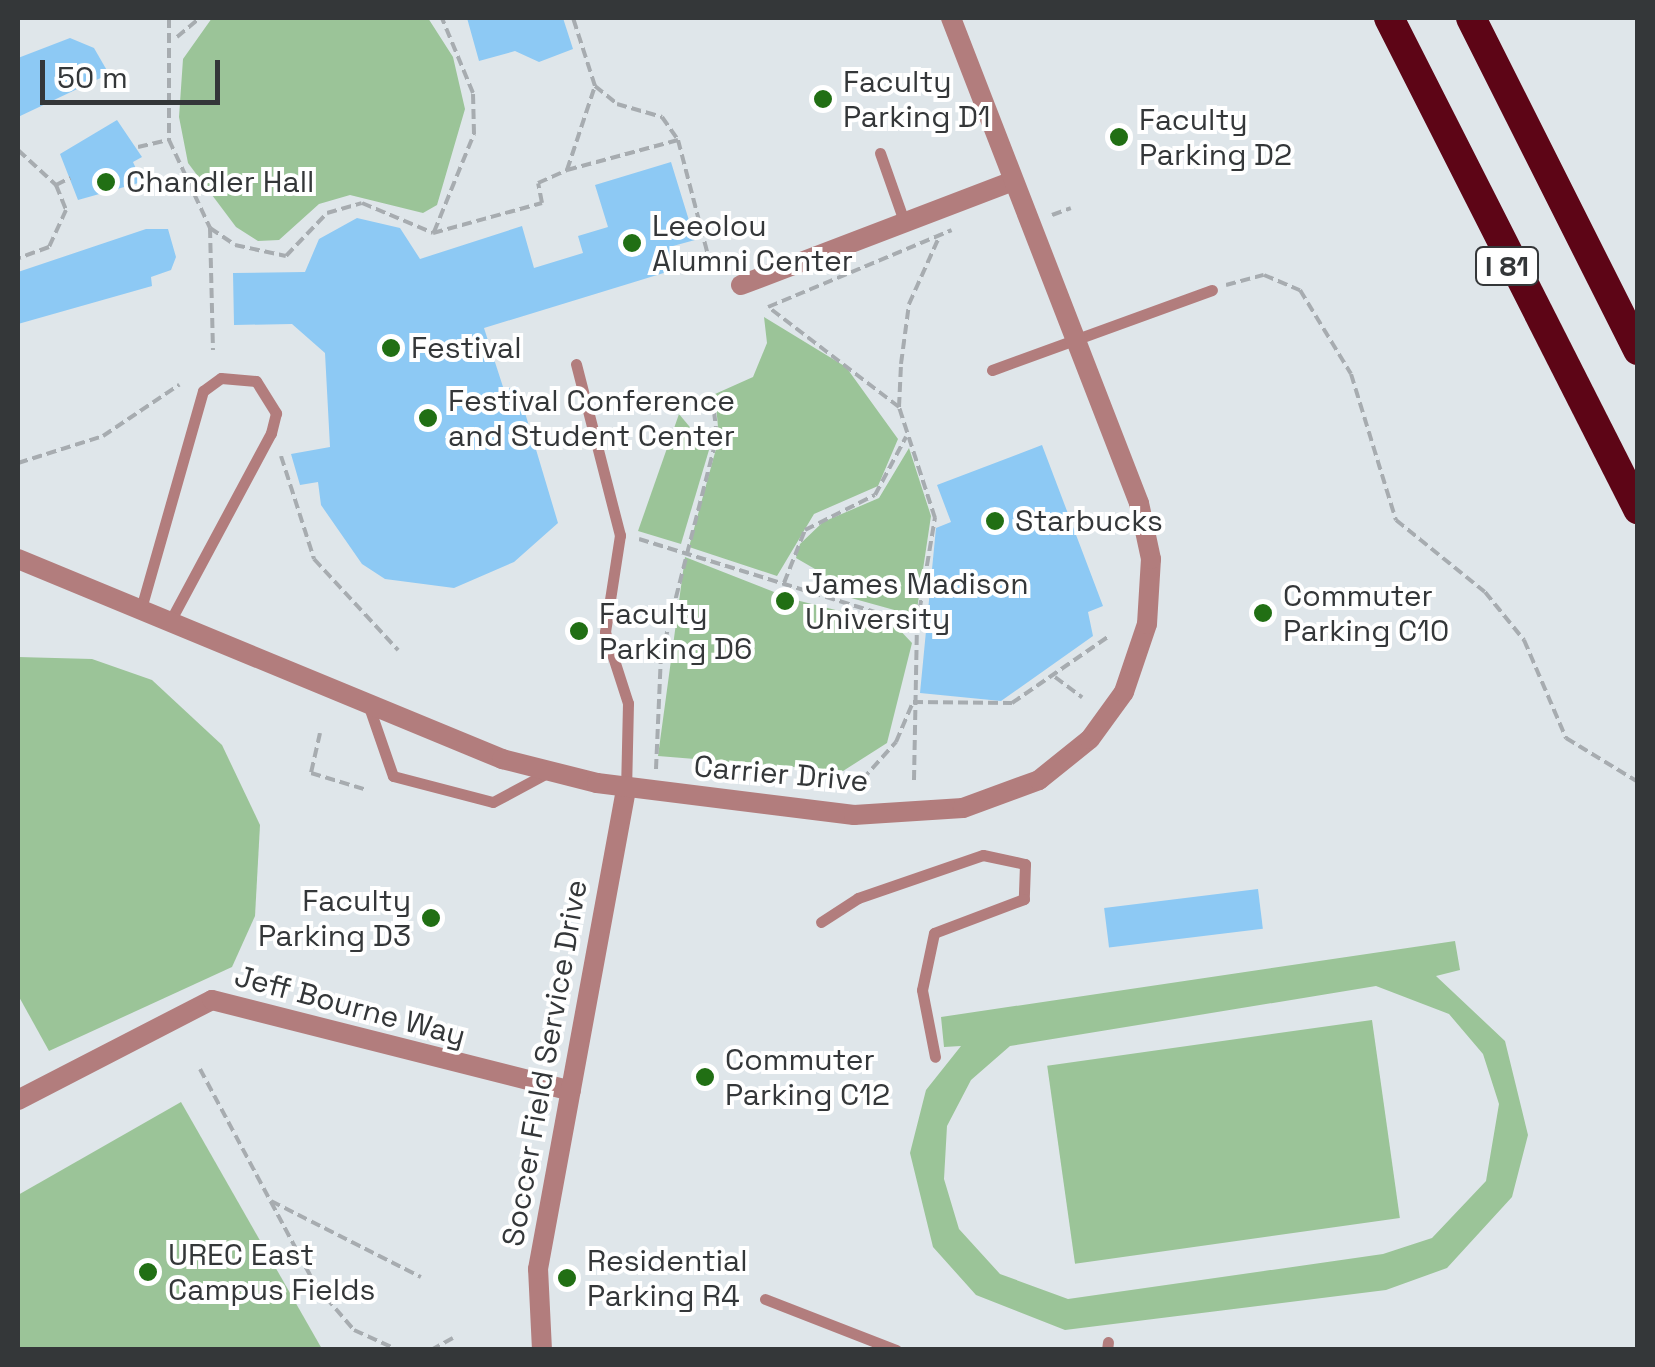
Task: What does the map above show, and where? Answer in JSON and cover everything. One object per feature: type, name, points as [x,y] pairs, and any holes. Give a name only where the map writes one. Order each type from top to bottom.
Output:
[{"type":"highway","name":"I 81","points":[[1389,18],[1638,509]]},
{"type":"highway","name":"I 81","points":[[1471,18],[1638,350]]},
{"type":"street","name":"Carrier Drive","points":[[18,559],[139,616],[549,772],[626,788],[828,815],[948,810],[1020,790],[1080,749],[1133,672],[1152,581],[1140,503],[951,18]]},
{"type":"street","points":[[742,285],[1013,182]]},
{"type":"street","name":"Soccer Field Service Drive","points":[[542,1350],[538,1268],[626,788]]},
{"type":"street","name":"Jeff Bourne Way","points":[[18,1100],[178,1009],[212,1000],[570,1091]]},
{"type":"lane","points":[[880,153],[904,224]]},
{"type":"lane","points":[[992,370],[1212,290]]},
{"type":"lane","points":[[576,364],[620,535],[605,632],[628,703],[626,788]]},
{"type":"lane","points":[[139,616],[204,391],[221,378],[256,382],[276,414],[271,433],[167,627]]},
{"type":"lane","points":[[368,704],[393,776],[494,802],[549,772]]},
{"type":"lane","points":[[821,922],[858,898],[983,855],[1025,864],[1024,900],[934,934],[922,990],[935,1057]]},
{"type":"lane","points":[[766,1300],[896,1350]]},
{"type":"path","points":[[168,18],[175,38],[170,140],[210,228],[214,350]]},
{"type":"path","points":[[175,38],[200,18]]},
{"type":"path","points":[[433,233],[474,134],[474,93],[442,18]]},
{"type":"path","points":[[573,18],[594,86],[617,104],[662,117],[678,140],[709,259]]},
{"type":"path","points":[[567,170],[594,86]]},
{"type":"path","points":[[138,147],[170,140]]},
{"type":"path","points":[[210,228],[235,245],[286,256],[327,213],[362,203],[433,233],[542,204],[538,183],[567,170],[678,140]]},
{"type":"path","points":[[18,150],[56,185],[66,210],[56,238],[18,258]]},
{"type":"path","points":[[56,185],[70,178]]},
{"type":"path","points":[[1052,215],[1070,208]]},
{"type":"path","points":[[900,408],[768,308],[958,228]]},
{"type":"path","points":[[914,780],[916,625],[935,518],[906,437],[900,408],[910,304],[940,235]]},
{"type":"path","points":[[1212,290],[1264,276],[1300,290],[1351,374],[1396,520],[1485,592],[1524,640],[1566,738],[1638,782]]},
{"type":"path","points":[[18,463],[104,436],[178,385]]},
{"type":"path","points":[[656,769],[661,656],[679,612],[682,551],[717,436],[712,395]]},
{"type":"path","points":[[784,583],[804,530],[875,495],[906,437]]},
{"type":"path","points":[[281,456],[314,559],[398,650]]},
{"type":"path","points":[[620,535],[916,625]]},
{"type":"path","points":[[913,702],[998,708],[1055,677],[1109,636]]},
{"type":"path","points":[[1055,677],[1082,698]]},
{"type":"path","points":[[852,791],[853,779],[896,742],[913,702]]},
{"type":"path","points":[[320,734],[312,773],[367,790]]},
{"type":"path","points":[[200,1069],[330,1304],[354,1330],[398,1350]]},
{"type":"path","points":[[271,1200],[420,1277]]},
{"type":"path","points":[[430,1350],[453,1338]]},
{"type":"green space","points":[[212,18],[428,18],[453,57],[465,109],[437,205],[423,213],[350,195],[319,204],[279,240],[258,241],[236,227],[188,163],[179,117],[183,59]]},
{"type":"green space","points":[[764,317],[846,367],[898,439],[878,486],[814,514],[777,576],[689,547],[719,438],[715,394],[753,377],[767,343]]},
{"type":"green space","points":[[679,414],[709,450],[681,544],[638,531]]},
{"type":"green space","points":[[909,448],[931,516],[916,616],[815,588],[815,569],[796,558],[800,544],[823,522],[879,498]]},
{"type":"green space","points":[[685,557],[792,599],[895,625],[912,643],[887,743],[843,771],[658,756]]},
{"type":"green space","points":[[18,657],[92,659],[152,680],[222,745],[260,825],[255,916],[232,967],[49,1051],[18,995]]},
{"type":"green space","points":[[1455,941],[1460,970],[1436,976],[1505,1041],[1528,1135],[1512,1197],[1447,1268],[1386,1290],[1065,1330],[976,1295],[933,1247],[910,1153],[926,1090],[961,1046],[944,1047],[941,1017]],"holes":[[[1376,986],[1449,1014],[1483,1054],[1499,1104],[1486,1181],[1432,1238],[1383,1254],[1068,1299],[1000,1274],[959,1229],[944,1179],[947,1126],[971,1080],[1010,1046]]]},
{"type":"green space","points":[[1372,1020],[1400,1218],[1075,1264],[1047,1066]]},
{"type":"green space","name":"UREC East Campus Fields","points":[[181,1102],[322,1349],[18,1349],[18,1195]]},
{"type":"building","points":[[467,18],[563,18],[573,49],[539,62],[515,51],[479,61]]},
{"type":"building","points":[[70,38],[94,48],[109,74],[18,117],[18,58]]},
{"type":"building","points":[[117,120],[142,157],[133,162],[142,182],[78,200],[60,154]]},
{"type":"building","name":"Festival Conference and Student Center","points":[[671,162],[695,240],[673,246],[680,268],[484,328],[504,390],[517,386],[558,523],[514,562],[454,588],[385,579],[362,564],[321,505],[318,482],[300,485],[291,454],[330,447],[325,353],[292,324],[234,325],[233,273],[305,272],[319,239],[357,218],[400,228],[420,259],[522,226],[534,268],[583,253],[578,236],[608,227],[595,185]]},
{"type":"building","points":[[146,229],[168,229],[176,257],[171,270],[151,277],[152,286],[18,324],[18,272]]},
{"type":"building","points":[[1042,445],[1103,606],[1088,612],[1093,636],[1001,701],[920,693],[936,528],[951,522],[937,485]]},
{"type":"building","points":[[1258,889],[1263,929],[1109,948],[1104,908]]},
{"type":"place","name":"Faculty Parking D1","points":[[823,99]]},
{"type":"place","name":"Faculty Parking D2","points":[[1119,137]]},
{"type":"place","name":"Chandler Hall","points":[[106,182]]},
{"type":"place","name":"Leeolou Alumni Center","points":[[632,243]]},
{"type":"place","name":"Festival","points":[[391,348]]},
{"type":"place","name":"Festival Conference and Student Center","points":[[428,418]]},
{"type":"place","name":"Starbucks","points":[[995,521]]},
{"type":"place","name":"James Madison University","points":[[785,601]]},
{"type":"place","name":"Commuter Parking C10","points":[[1263,613]]},
{"type":"place","name":"Faculty Parking D6","points":[[579,631]]},
{"type":"place","name":"Faculty Parking D3","points":[[431,918]]},
{"type":"place","name":"Commuter Parking C12","points":[[705,1077]]},
{"type":"place","name":"UREC East Campus Fields","points":[[148,1272]]},
{"type":"place","name":"Residential Parking R4","points":[[567,1278]]}]
